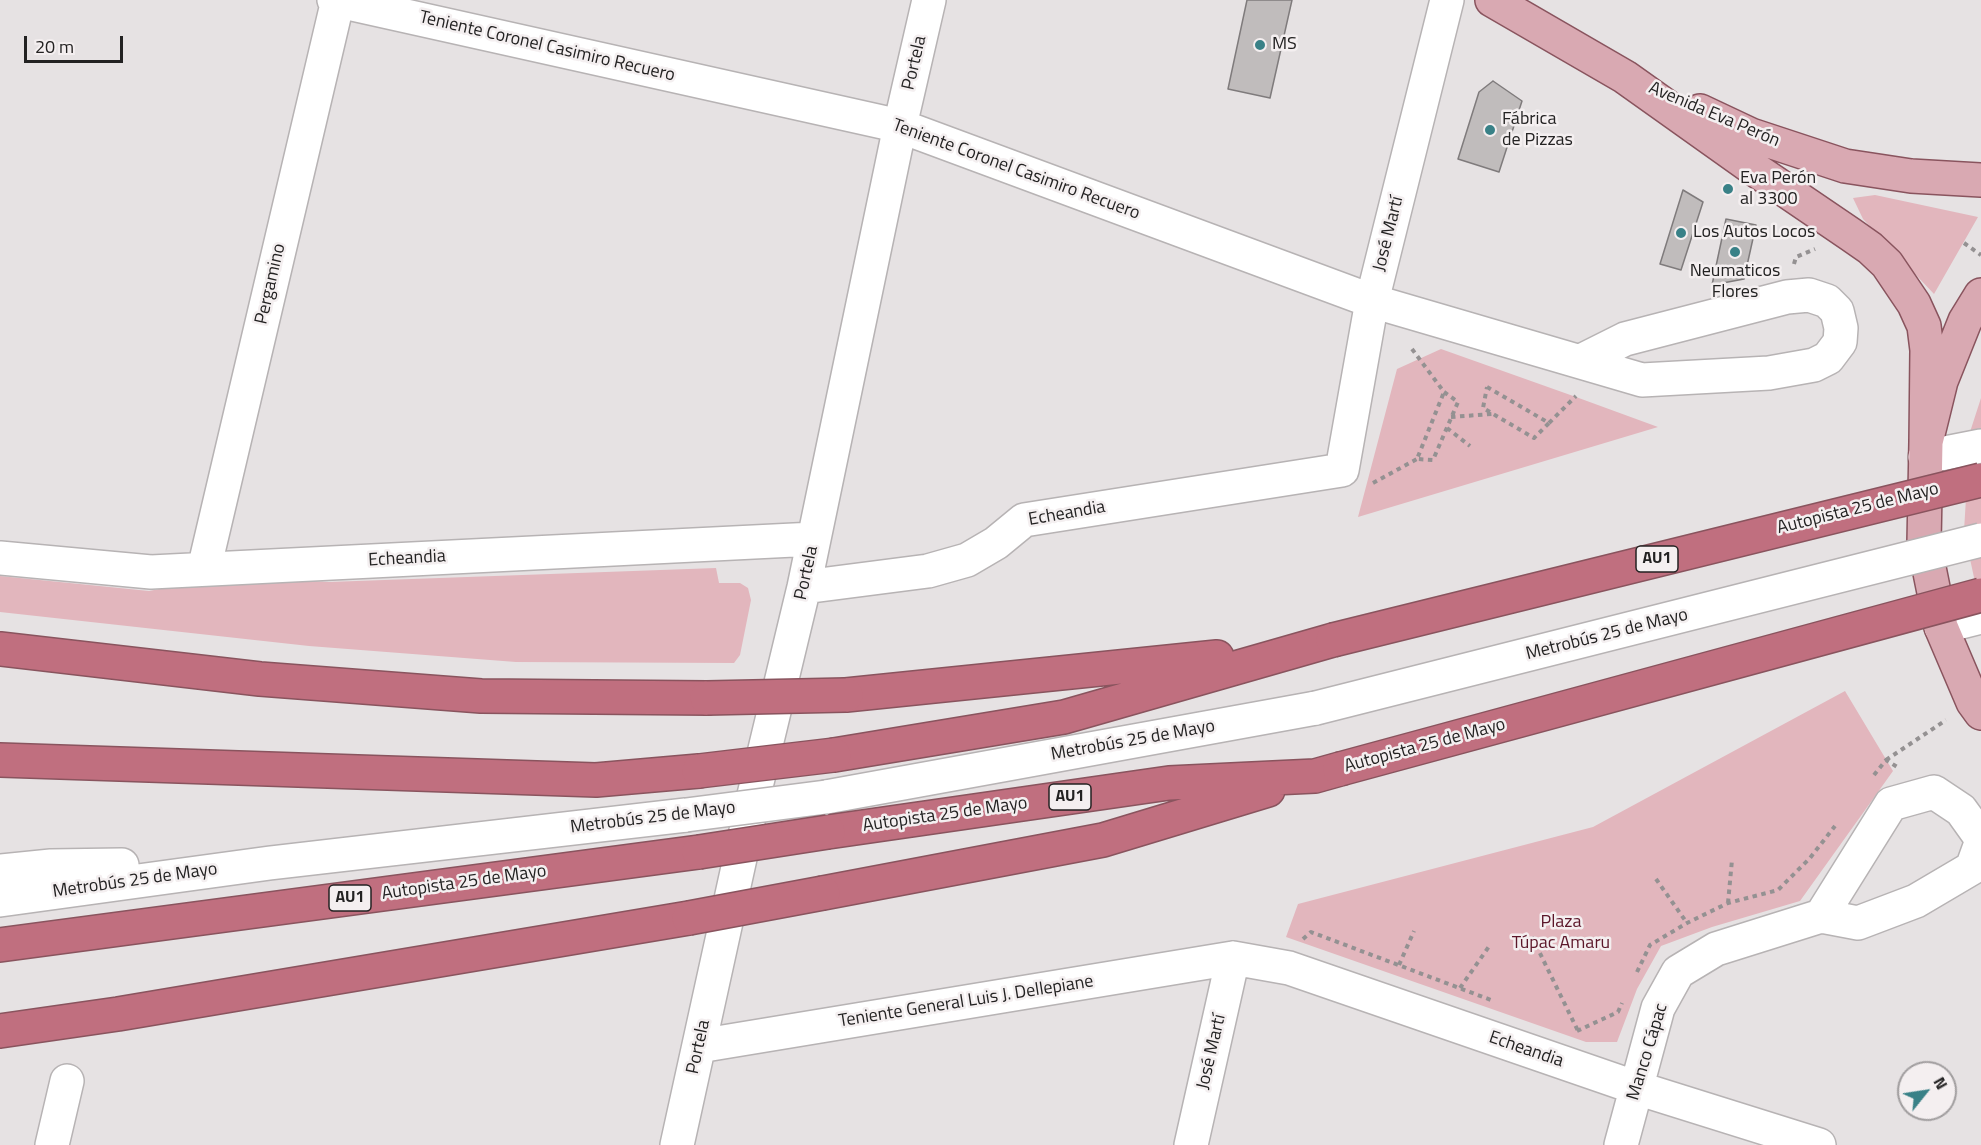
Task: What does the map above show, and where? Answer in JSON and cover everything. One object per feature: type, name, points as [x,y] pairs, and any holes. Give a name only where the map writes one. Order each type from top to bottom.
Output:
[{"type":"highway","name":"Autopista 25 de Mayo","points":[[0,760],[596,780],[834,756],[1064,717],[1318,643],[1981,480]]},
{"type":"highway","name":"Autopista 25 de Mayo","points":[[0,945],[699,852],[1169,783],[1327,772],[1981,595]]},
{"type":"highway","points":[[0,649],[260,680],[469,695],[707,698],[846,695],[1318,643]]},
{"type":"highway","points":[[0,1031],[118,1014],[689,918],[1103,840],[1327,772]]},
{"type":"main road","name":"Avenida Eva Perón","points":[[1492,0],[1625,76],[1751,135],[1845,166],[1911,176],[1981,180]]},
{"type":"main road","name":"Avenida Eva Perón","points":[[1625,76],[1750,166],[1851,234],[1887,264],[1914,304],[1924,326],[1927,350],[1926,450]]},
{"type":"main road","points":[[1977,708],[1941,627],[1924,543],[1926,450],[1941,381],[1965,321],[1981,295]]},
{"type":"street","name":"Teniente Coronel Casimiro Recuero","points":[[337,0],[900,126],[1372,301],[1581,361]]},
{"type":"street","name":"Pergamino","points":[[204,569],[337,0]]},
{"type":"street","name":"Portela","points":[[677,1145],[753,799],[804,587],[900,126],[929,0]]},
{"type":"street","name":"José Martí","points":[[1342,470],[1372,301],[1447,0]]},
{"type":"street","points":[[1809,295],[1827,301],[1837,311],[1841,328],[1840,342],[1828,358],[1814,365],[1769,373],[1642,380],[1581,361],[1625,339],[1787,297],[1809,295]]},
{"type":"street","points":[[1926,450],[1981,446]]},
{"type":"street","name":"Echeandia","points":[[804,587],[928,571],[967,560],[996,543],[1024,520],[1342,470]]},
{"type":"street","name":"Echeandia","points":[[0,558],[151,572],[814,539]]},
{"type":"street","name":"Metrobús 25 de Mayo","points":[[0,900],[259,863],[826,797],[1316,708],[1981,540]]},
{"type":"street","points":[[1941,627],[1981,617]]},
{"type":"street","points":[[1821,916],[1891,804],[1934,792],[1961,810],[1981,838]]},
{"type":"street","name":"Manco Cápac","points":[[1621,1145],[1658,1008],[1678,972],[1716,949],[1821,916],[1858,923],[1916,901],[1972,868],[1981,843]]},
{"type":"street","name":"Metrobús 25 de Mayo","points":[[0,871],[51,866],[259,863]]},
{"type":"street","name":"José Martí","points":[[1191,1145],[1233,958]]},
{"type":"street","name":"Echeandia","points":[[1233,958],[1289,968],[1637,1088],[1819,1145]]},
{"type":"street","name":"Teniente General Luis J. Dellepiane","points":[[699,1046],[1233,958]]},
{"type":"street","points":[[52,1145],[67,1081]]},
{"type":"path","points":[[1964,243],[1981,255]]},
{"type":"path","points":[[1451,417],[1492,414],[1534,438],[1549,423],[1486,387],[1483,408],[1492,414]]},
{"type":"path","points":[[1342,470],[1365,488],[1417,459],[1433,460],[1458,402],[1443,392],[1417,459]]},
{"type":"path","points":[[1447,428],[1470,446]]},
{"type":"path","points":[[1872,778],[1886,760],[1977,708]]},
{"type":"path","points":[[1886,760],[1934,792]]},
{"type":"path","points":[[1636,974],[1650,945],[1687,923],[1728,903],[1778,890],[1810,858],[1838,822]]},
{"type":"path","points":[[1728,903],[1732,861]]},
{"type":"path","points":[[1656,879],[1687,923]]},
{"type":"path","points":[[1399,965],[1414,931]]},
{"type":"path","points":[[1289,968],[1299,941],[1311,932],[1493,1000]]},
{"type":"path","points":[[1532,937],[1579,1032]]},
{"type":"path","points":[[1460,988],[1491,945]]},
{"type":"path","points":[[1568,1028],[1579,1032],[1618,1012],[1623,1002]]},
{"type":"green space","points":[[1875,195],[1978,217],[1934,294],[1863,219],[1853,198]]},
{"type":"green space","points":[[1441,349],[1658,427],[1358,517],[1397,369]]},
{"type":"green space","points":[[1981,398],[1981,610],[1964,531],[1970,432]]},
{"type":"green space","points":[[716,568],[719,583],[740,583],[748,588],[751,600],[740,655],[734,663],[516,662],[309,646],[0,612],[0,576],[149,591],[226,576],[329,582]]},
{"type":"green space","name":"Plaza Túpac Amaru","points":[[1845,691],[1893,771],[1800,901],[1712,927],[1661,946],[1637,989],[1617,1042],[1586,1042],[1286,937],[1298,904],[1593,827]]},
{"type":"building","name":"MS","points":[[1247,0],[1292,0],[1270,98],[1228,89]]},
{"type":"building","name":"Fábrica de Pizzas","points":[[1493,81],[1522,101],[1499,172],[1458,159],[1479,92]]},
{"type":"building","name":"Los Autos Locos","points":[[1683,190],[1703,202],[1681,270],[1660,264]]},
{"type":"building","name":"Neumaticos Flores","points":[[1726,219],[1756,225],[1744,279],[1712,285]]},
{"type":"place","name":"MS","points":[[1260,45]]},
{"type":"place","name":"Fábrica de Pizzas","points":[[1490,130]]},
{"type":"place","name":"Eva Perón al 3300","points":[[1728,189]]},
{"type":"place","name":"Los Autos Locos","points":[[1681,233]]},
{"type":"place","name":"Neumaticos Flores","points":[[1735,252]]}]
